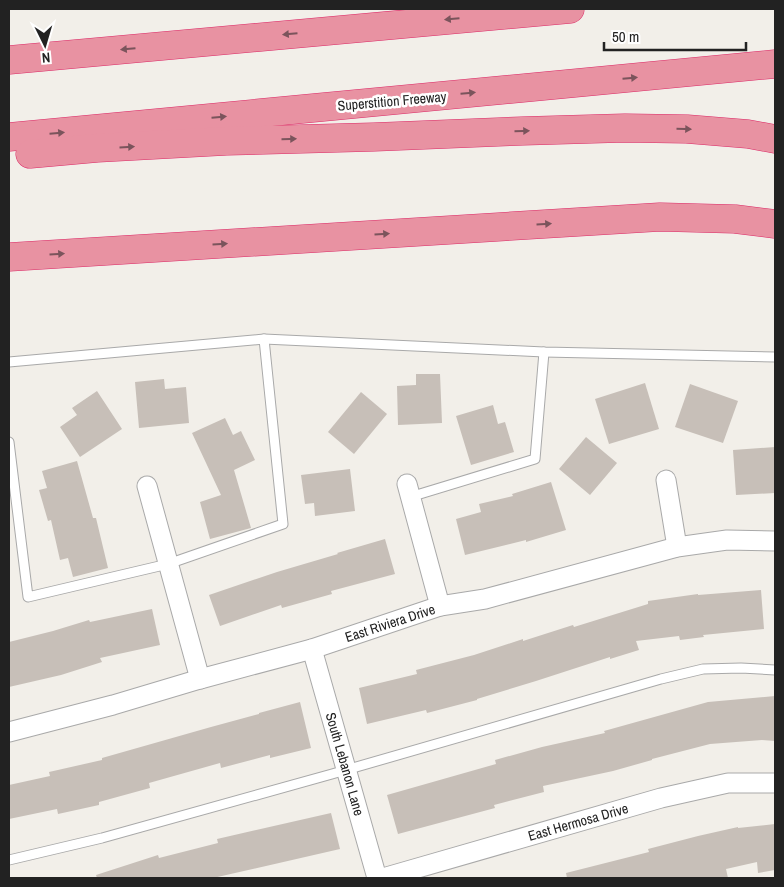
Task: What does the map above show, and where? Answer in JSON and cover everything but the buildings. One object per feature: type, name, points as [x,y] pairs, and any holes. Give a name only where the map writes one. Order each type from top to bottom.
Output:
[{"type":"highway","points":[[9,60],[570,9]]},
{"type":"highway","name":"Superstition Freeway","points":[[9,137],[775,64]]},
{"type":"highway","points":[[9,156],[97,148],[226,141],[625,128],[687,129],[748,134],[775,139]]},
{"type":"highway","points":[[9,257],[660,217],[735,219],[775,224]]},
{"type":"street","points":[[666,480],[678,547]]},
{"type":"street","points":[[147,486],[200,679]]},
{"type":"street","points":[[409,490],[440,606]]},
{"type":"street","name":"East Riviera Drive","points":[[9,732],[312,649],[440,606],[485,599],[678,547],[727,540],[775,541]]},
{"type":"street","name":"South Lebanon Lane","points":[[312,649],[377,878]]},
{"type":"street","name":"East Hermosa Drive","points":[[383,878],[661,798],[728,783],[775,783]]},
{"type":"lane","points":[[9,442],[28,596],[168,564],[282,524],[264,340]]},
{"type":"lane","points":[[9,362],[264,340],[544,352],[775,357]]},
{"type":"lane","points":[[409,490],[535,459],[544,352]]},
{"type":"lane","points":[[9,860],[102,838],[703,668],[775,670]]}]
